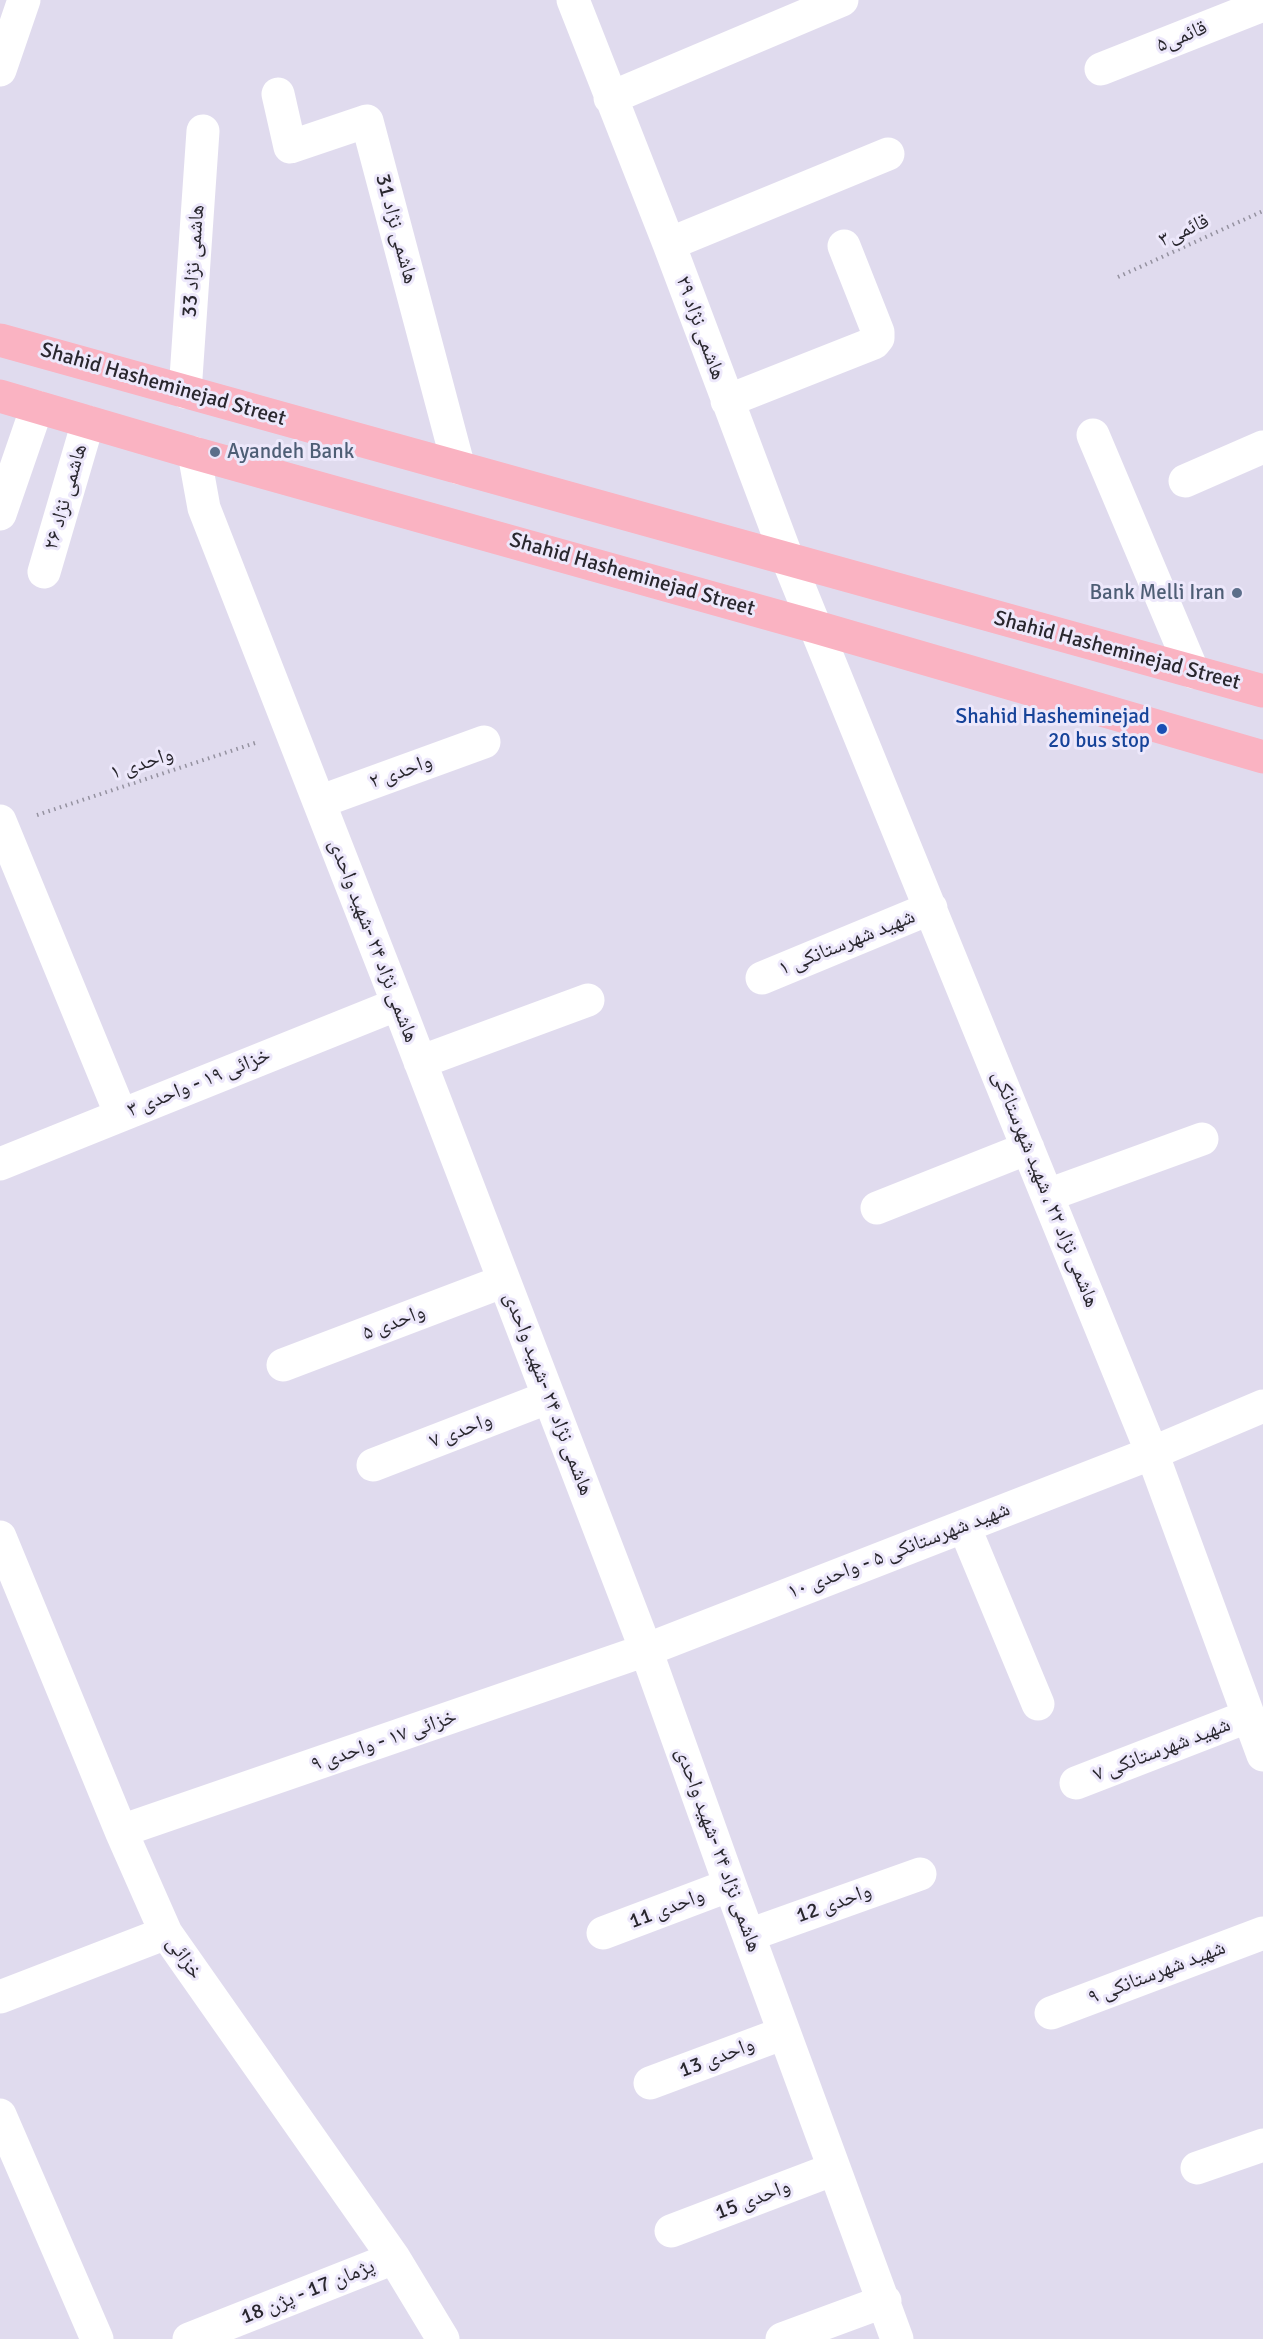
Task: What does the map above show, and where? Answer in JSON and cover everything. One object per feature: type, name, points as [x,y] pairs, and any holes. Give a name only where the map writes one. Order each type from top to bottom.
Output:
[{"type":"main road","name":"Shahid Hasheminejad Street","points":[[0,340],[1263,691]]},
{"type":"main road","name":"Shahid Hasheminejad Street","points":[[0,396],[194,453],[816,627],[1263,757]]},
{"type":"street","points":[[0,70],[24,0]]},
{"type":"street","name":"هاشمی نژاد ۲۹","points":[[573,0],[669,244],[788,560],[816,627]]},
{"type":"street","points":[[610,98],[842,0]]},
{"type":"street","name":"قائمی۵","points":[[1101,69],[1263,5]]},
{"type":"street","name":"هاشمی نژاد 31","points":[[278,94],[290,147],[367,121],[459,468]]},
{"type":"street","name":"هاشمی نژاد 33","points":[[185,392],[203,131]]},
{"type":"street","points":[[669,244],[888,154]]},
{"type":"street","points":[[727,401],[874,343],[878,338],[878,332],[844,246]]},
{"type":"street","points":[[0,514],[37,407]]},
{"type":"street","name":"هاشمی نژاد ۲۶","points":[[44,572],[88,422]]},
{"type":"street","points":[[1093,435],[1193,672]]},
{"type":"street","points":[[1185,481],[1263,447]]},
{"type":"street","name":"هاشمی نژاد ۲۴ -شهید واحدی","points":[[194,453],[204,508],[398,1004],[646,1650],[897,2339]]},
{"type":"street","name":"هاشمی نژاد ۲۲ ، شهید شهرستانکی","points":[[816,627],[1152,1453],[1263,1755]]},
{"type":"street","name":"واحدی ۲","points":[[319,801],[484,742]]},
{"type":"street","points":[[1,824],[121,1115]]},
{"type":"street","name":"شهید شهرستانکی ۱","points":[[762,978],[931,908]]},
{"type":"street","points":[[420,1062],[588,1000]]},
{"type":"street","name":"خزائی ۱۹ - واحدی ۳","points":[[0,1164],[398,1004]]},
{"type":"street","points":[[1048,1195],[1202,1139]]},
{"type":"street","points":[[877,1208],[1028,1148]]},
{"type":"street","name":"واحدی ۵","points":[[283,1365],[504,1281]]},
{"type":"street","name":"واحدی ۷","points":[[373,1465],[549,1397]]},
{"type":"street","name":"شهید شهرستانکی ۵ - واحدی ۱۰","points":[[646,1650],[1152,1453],[1263,1406]]},
{"type":"street","points":[[964,1526],[1038,1704]]},
{"type":"street","name":"خزائی","points":[[0,1537],[121,1832],[166,1933],[394,2258],[443,2339]]},
{"type":"street","name":"خزائی ۱۷ - واحدی ۹","points":[[121,1832],[646,1650]]},
{"type":"street","name":"شهید شهرستانکی ۷","points":[[1076,1783],[1249,1716]]},
{"type":"street","name":"واحدی 12","points":[[748,1935],[920,1874]]},
{"type":"street","name":"واحدی 11","points":[[603,1933],[730,1884]]},
{"type":"street","points":[[0,1997],[166,1933]]},
{"type":"street","name":"شهید شهرستانکی ۹","points":[[1051,2013],[1263,1933]]},
{"type":"street","name":"واحدی 13","points":[[650,2083],[784,2033]]},
{"type":"street","points":[[0,2115],[97,2339]]},
{"type":"street","points":[[1197,2168],[1263,2145]]},
{"type":"street","name":"واحدی 15","points":[[671,2231],[834,2169]]},
{"type":"street","name":"پژمان 17 - پژن 18","points":[[189,2339],[394,2258]]},
{"type":"street","points":[[782,2339],[885,2301]]},
{"type":"path","name":"قائمی۳","points":[[1118,277],[1263,211]]},
{"type":"path","name":"واحدی ۱","points":[[1,824],[291,731]]},
{"type":"place","name":"Ayandeh Bank","points":[[215,452]]},
{"type":"place","name":"Bank Melli Iran","points":[[1237,593]]},
{"type":"place","name":"Shahid Hasheminejad 20 bus stop","points":[[1162,729]]}]
